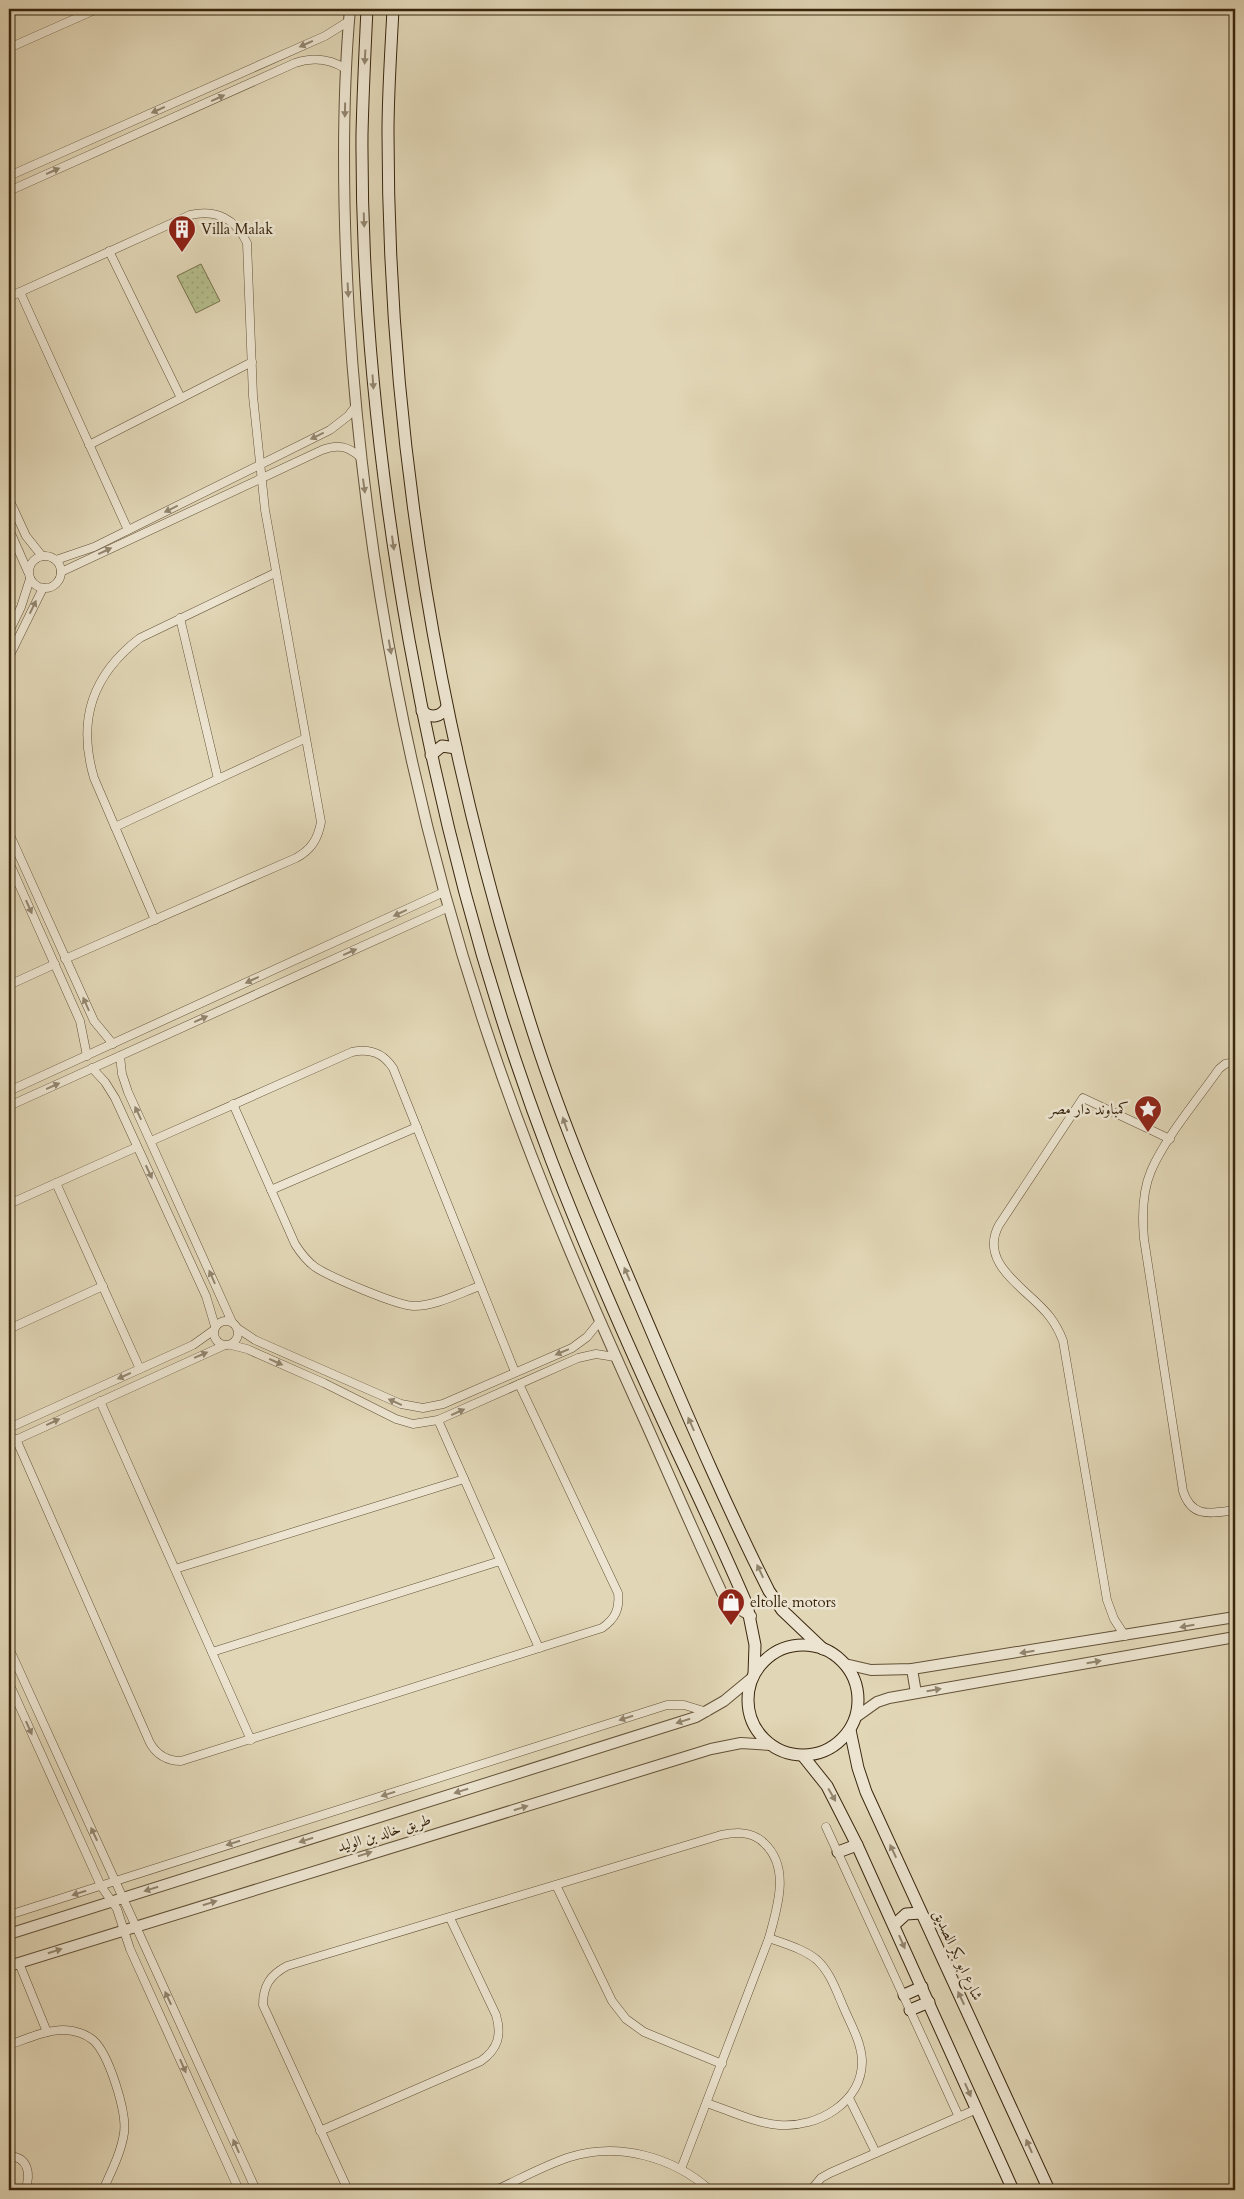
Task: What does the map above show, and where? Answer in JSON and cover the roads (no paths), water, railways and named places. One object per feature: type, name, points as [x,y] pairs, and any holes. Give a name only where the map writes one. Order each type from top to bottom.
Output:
[{"type":"main road","points":[[367,9],[362,159],[366,271],[375,406],[398,579],[431,755],[469,911],[509,1042],[552,1160],[588,1250],[751,1616],[755,1644],[754,1675]]},
{"type":"main road","points":[[393,9],[388,155],[391,273],[398,379],[422,576],[447,707],[484,872],[534,1036],[574,1149],[691,1423],[764,1581],[782,1610],[823,1649]]},
{"type":"main road","points":[[422,711],[435,716],[447,707]]},
{"type":"main road","points":[[431,755],[442,746],[456,748]]},
{"type":"main road","points":[[804,1645],[823,1649],[835,1655],[845,1664],[856,1684],[859,1701],[856,1717],[842,1741],[830,1749],[817,1754],[803,1756],[780,1751],[759,1735],[750,1714],[748,1691],[754,1675],[762,1663],[772,1654],[784,1648],[804,1645]]},
{"type":"main road","name":"شارع ابو بكر الصديق","points":[[850,1730],[864,1786],[1049,2190]]},
{"type":"main road","points":[[803,1756],[830,1791],[857,1845],[1013,2190]]},
{"type":"main road","points":[[838,1852],[857,1845]]},
{"type":"main road","points":[[894,1925],[906,1914],[922,1913]]},
{"type":"main road","points":[[904,1995],[922,1987]]},
{"type":"main road","points":[[910,2010],[929,2002]]},
{"type":"street","points":[[9,48],[97,9]]},
{"type":"street","points":[[350,9],[346,69],[344,194],[355,407],[360,457],[378,583],[394,667],[408,738],[444,892],[490,1042],[531,1154],[615,1357],[722,1593],[734,1606],[751,1616]]},
{"type":"street","points":[[18,187],[11,175],[325,36],[349,21]]},
{"type":"street","points":[[9,191],[303,60],[321,59],[346,69]]},
{"type":"street","points":[[9,297],[190,214],[202,212],[225,217],[242,232],[247,243],[252,362],[261,478],[275,573],[304,739],[321,822],[311,847],[296,858],[65,959]]},
{"type":"street","points":[[110,251],[181,398]]},
{"type":"street","points":[[20,292],[128,530]]},
{"type":"street","points":[[89,445],[252,362]]},
{"type":"street","points":[[56,560],[84,551],[330,430],[344,420],[355,407]]},
{"type":"street","points":[[61,572],[330,447],[346,448],[360,457]]},
{"type":"street","points":[[9,499],[26,536],[42,556]]},
{"type":"street","points":[[9,529],[29,576],[37,587],[43,588],[54,585],[59,580],[61,572],[56,560],[52,557],[42,556],[31,563],[29,576],[21,607],[9,632]]},
{"type":"street","points":[[155,920],[114,827],[94,778],[88,757],[86,737],[92,699],[100,681],[111,664],[124,650],[140,638],[275,573]]},
{"type":"street","points":[[9,657],[43,588]]},
{"type":"street","points":[[180,618],[218,780]]},
{"type":"street","points":[[114,827],[304,739]]},
{"type":"street","points":[[9,833],[94,1021],[113,1044]]},
{"type":"street","points":[[9,862],[80,1021],[87,1056]]},
{"type":"street","points":[[444,892],[10,1091],[12,1104],[449,908]]},
{"type":"street","points":[[9,984],[55,964]]},
{"type":"street","points":[[151,1141],[352,1052],[371,1050],[380,1054],[393,1068],[515,1372]]},
{"type":"street","points":[[120,1056],[125,1083],[235,1325],[238,1338],[228,1345],[12,1441],[154,1749],[166,1759],[181,1761],[251,1740],[602,1628],[615,1617],[619,1600],[615,1587],[519,1384]]},
{"type":"street","points":[[1235,1062],[1225,1064],[1219,1069],[1150,1171],[1144,1198],[1143,1225],[1182,1491],[1185,1498],[1197,1510],[1213,1513],[1235,1510]]},
{"type":"street","points":[[92,1068],[110,1090],[206,1296],[217,1342],[246,1349],[324,1383],[396,1419],[413,1424],[438,1420],[578,1358],[596,1354],[615,1357]]},
{"type":"street","points":[[1125,1636],[1114,1619],[1107,1600],[1063,1341],[1050,1316],[1000,1265],[993,1249],[993,1241],[999,1225],[1083,1098],[1170,1139]]},
{"type":"street","points":[[233,1104],[295,1244],[304,1257],[316,1267],[390,1301],[406,1306],[428,1304],[480,1286]]},
{"type":"street","points":[[272,1190],[417,1127]]},
{"type":"street","points":[[9,1204],[137,1147]]},
{"type":"street","points":[[56,1183],[140,1369]]},
{"type":"street","points":[[9,1329],[103,1286]]},
{"type":"street","points":[[9,1426],[193,1345],[225,1321],[235,1325],[262,1343],[401,1404],[415,1408],[438,1406],[572,1348],[586,1337],[600,1321]]},
{"type":"street","points":[[100,1401],[251,1740]]},
{"type":"street","points":[[438,1420],[539,1648]]},
{"type":"street","points":[[175,1568],[464,1479]]},
{"type":"street","points":[[212,1652],[500,1561]]},
{"type":"street","points":[[845,1664],[871,1670],[912,1669],[1235,1618]]},
{"type":"street","points":[[856,1717],[877,1702],[889,1698],[1235,1637]]},
{"type":"street","points":[[9,1648],[256,2190]]},
{"type":"street","points":[[912,1669],[916,1693]]},
{"type":"street","name":"طريق خالد بن الوليد","points":[[9,1934],[677,1723],[707,1712],[724,1701],[754,1675]]},
{"type":"street","points":[[9,1683],[101,1886],[111,1901],[125,1930],[130,1949],[239,2190]]},
{"type":"street","points":[[9,1914],[667,1705],[684,1704],[707,1712]]},
{"type":"street","name":"طريق خالد بن الوليد","points":[[9,1966],[711,1749],[741,1743],[770,1745]]},
{"type":"street","points":[[826,1826],[959,2117]]},
{"type":"street","points":[[348,2190],[263,2005],[263,1992],[268,1981],[276,1972],[287,1966],[721,1835],[734,1832],[748,1834],[766,1844],[777,1861],[779,1889],[777,1908],[769,1938],[681,2169]]},
{"type":"street","points":[[556,1885],[612,2001],[626,2019],[644,2032],[722,2064]]},
{"type":"street","points":[[320,2131],[481,2061],[490,2055],[496,2046],[499,2036],[499,2025],[496,2016],[450,1918]]},
{"type":"street","points":[[706,2103],[766,2123],[796,2124],[825,2116],[849,2098],[857,2086],[861,2073],[862,2059],[859,2046],[830,1978],[818,1961],[809,1954],[769,1938]]},
{"type":"street","points":[[19,1962],[47,2032]]},
{"type":"street","points":[[9,2045],[47,2032],[65,2030],[80,2033],[93,2040],[103,2053],[125,2116],[124,2131],[117,2158],[103,2190]]},
{"type":"street","points":[[849,2098],[876,2153]]},
{"type":"street","points":[[811,2190],[821,2178],[830,2173],[977,2109]]},
{"type":"street","points":[[496,2190],[570,2157],[589,2153],[627,2152],[664,2161],[681,2169],[710,2190]]},
{"type":"street","points":[[9,2156],[24,2162],[29,2170],[29,2181],[25,2190]]},
{"type":"place","name":"Villa Malak","points":[[182,253]]},
{"type":"place","name":"كمباوند دار مصر","points":[[1148,1133]]},
{"type":"place","name":"eltolle motors","points":[[731,1626]]}]
